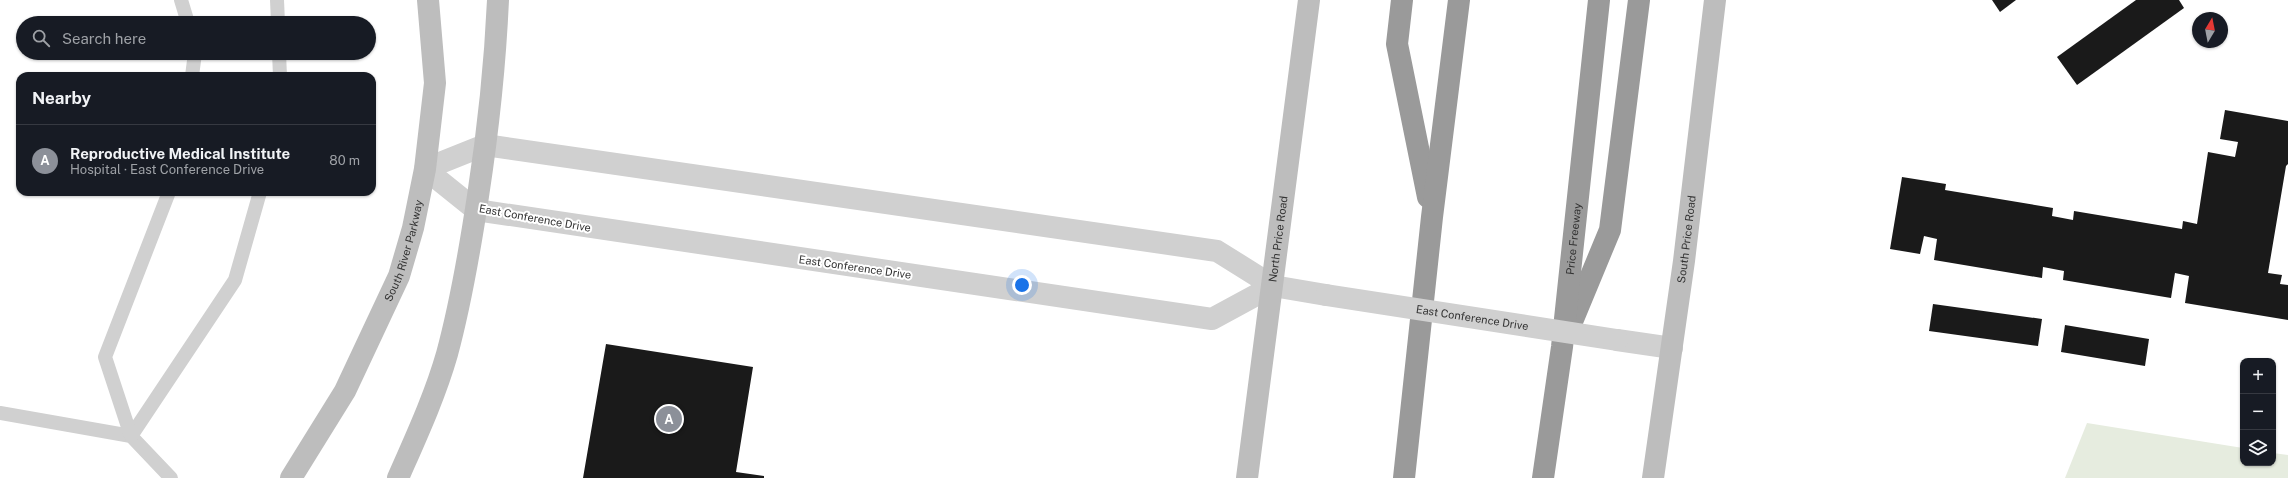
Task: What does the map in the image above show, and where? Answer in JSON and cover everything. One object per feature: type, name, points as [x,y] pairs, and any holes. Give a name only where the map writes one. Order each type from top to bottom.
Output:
[{"type":"highway","points":[[1402,0],[1397,44],[1432,217]]},
{"type":"highway","points":[[1404,478],[1432,217],[1459,0]]},
{"type":"highway","name":"Price Freeway","points":[[1543,478],[1562,347],[1599,0]]},
{"type":"highway","points":[[1562,347],[1610,230],[1639,0]]},
{"type":"street","name":"South River Parkway","points":[[291,478],[345,391],[399,276],[413,228],[425,169],[435,83],[428,0]]},
{"type":"street","points":[[398,478],[423,421],[447,355],[464,280],[486,145],[496,45],[498,0]]},
{"type":"street","name":"North Price Road","points":[[1247,478],[1309,0]]},
{"type":"street","name":"South Price Road","points":[[1653,478],[1672,348],[1715,0]]},
{"type":"street","name":"East Conference Drive","points":[[1273,286],[1212,319],[476,210],[425,169],[486,145],[1217,251],[1273,286],[1672,348]]},
{"type":"lane","points":[[181,0],[186,16]]},
{"type":"lane","points":[[277,0],[278,16]]},
{"type":"lane","points":[[193,72],[194,60]]},
{"type":"lane","points":[[279,60],[280,72]]},
{"type":"lane","points":[[167,196],[106,357],[131,436],[171,478]]},
{"type":"lane","points":[[131,436],[235,280],[259,196]]},
{"type":"lane","points":[[0,413],[131,436]]},
{"type":"shaded area","points":[[2087,423],[2240,448],[2240,466],[2276,466],[2276,453],[2288,455],[2288,478],[2065,478]]},
{"type":"building","points":[[1992,0],[2016,0],[2000,12]]},
{"type":"building","points":[[2136,0],[2179,0],[2184,8],[2077,85],[2057,57]]},
{"type":"building","points":[[2225,110],[2288,121],[2288,164],[2286,166],[2268,273],[2282,275],[2280,284],[2288,285],[2288,320],[2185,303],[2189,276],[2175,273],[2171,298],[2063,280],[2064,271],[2043,267],[2042,278],[1934,260],[1937,239],[1924,236],[1920,254],[1890,249],[1902,177],[1946,184],[1945,190],[2053,208],[2052,216],[2073,220],[2074,211],[2182,229],[2183,221],[2197,224],[2208,152],[2235,157],[2238,142],[2220,139]]},
{"type":"building","points":[[1933,304],[2042,319],[2038,346],[1929,331]]},
{"type":"building","points":[[2065,325],[2149,339],[2145,366],[2061,352]]},
{"type":"building","points":[[606,344],[753,367],[736,472],[764,476],[764,478],[583,478]]},
{"type":"place","name":"Reproductive Medical Institute","points":[[669,419]]}]
